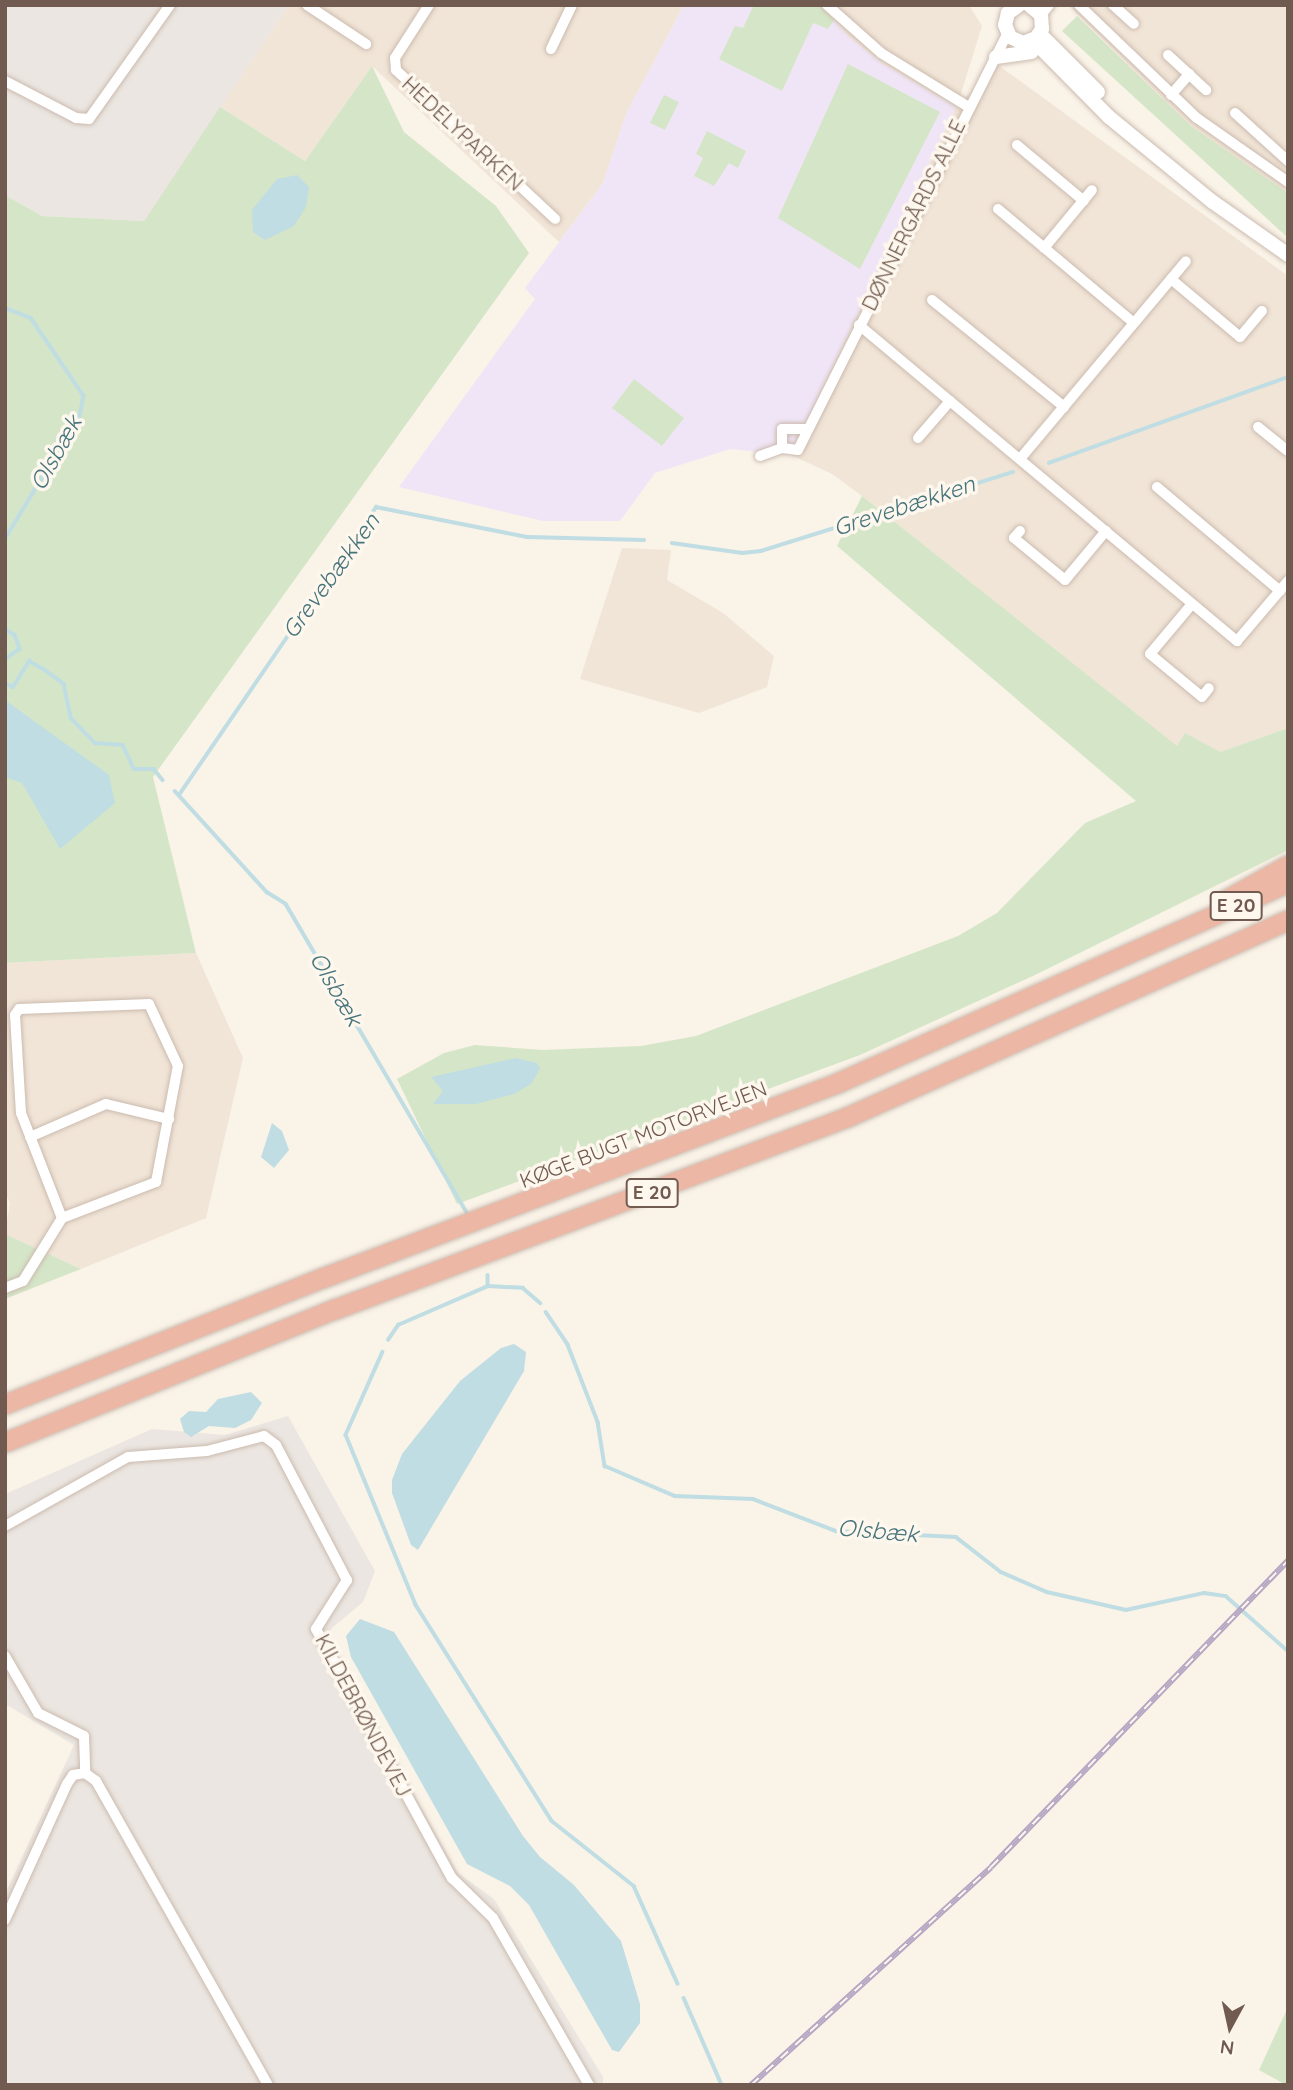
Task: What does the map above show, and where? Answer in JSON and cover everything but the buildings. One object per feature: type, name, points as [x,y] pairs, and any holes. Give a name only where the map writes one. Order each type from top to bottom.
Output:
[{"type":"highway","points":[[1185,930],[1237,892],[1288,865]]},
{"type":"highway","name":"KØGE BUGT MOTORVEJEN","points":[[5,1404],[322,1278],[837,1083],[1288,882]]},
{"type":"highway","name":"E 20","points":[[5,1442],[334,1309],[847,1117],[1288,920]]},
{"type":"street","points":[[5,80],[76,118],[89,119],[170,5]]},
{"type":"street","points":[[307,5],[366,44]]},
{"type":"street","name":"HEDELYPARKEN","points":[[429,5],[395,58],[396,70],[555,219]]},
{"type":"street","points":[[551,49],[572,5]]},
{"type":"street","name":"DØNNERGÅRDS ALLE","points":[[827,5],[881,53],[967,106]]},
{"type":"street","points":[[1079,5],[1197,118],[1288,182]]},
{"type":"street","points":[[1098,24],[1114,6],[1134,24]]},
{"type":"street","points":[[1024,7],[1011,37],[1037,37],[1116,110],[1139,141]]},
{"type":"street","points":[[1024,7],[1037,37],[1059,67],[1139,141],[1288,255]]},
{"type":"street","name":"DØNNERGÅRDS ALLE","points":[[760,456],[782,448],[797,450],[967,106],[1011,37]]},
{"type":"street","points":[[996,57],[1024,50],[1059,67]]},
{"type":"street","points":[[1168,55],[1206,90]]},
{"type":"street","points":[[1171,94],[1189,74]]},
{"type":"street","points":[[1235,113],[1288,161]]},
{"type":"street","points":[[1255,157],[1268,143]]},
{"type":"street","points":[[1017,145],[1084,201]]},
{"type":"street","points":[[1044,248],[1093,190]]},
{"type":"street","points":[[998,209],[1134,323]]},
{"type":"street","points":[[1020,459],[1186,261]]},
{"type":"street","points":[[1171,279],[1240,337],[1262,312]]},
{"type":"street","points":[[932,300],[1064,407]]},
{"type":"street","name":"DØNNERGÅRDS ALLE","points":[[859,325],[1237,641],[1288,581]]},
{"type":"street","points":[[918,438],[950,401]]},
{"type":"street","points":[[1258,427],[1288,452]]},
{"type":"street","name":"DØNNERGÅRDS ALLE","points":[[782,448],[782,429],[808,429]]},
{"type":"street","points":[[1157,487],[1280,590]]},
{"type":"street","points":[[1020,531],[1014,538],[1065,580],[1106,531]]},
{"type":"street","points":[[1192,604],[1150,654],[1202,697],[1209,688]]},
{"type":"street","points":[[5,1288],[23,1281],[62,1217],[156,1182],[178,1066],[149,1004],[19,1009],[15,1015],[20,1113],[62,1217]]},
{"type":"street","points":[[30,1137],[106,1104],[169,1119]]},
{"type":"street","name":"KILDEBRØNDEVEJ","points":[[5,1526],[128,1457],[207,1451],[264,1436],[276,1445],[347,1580],[316,1629],[452,1878],[493,1918],[589,2085]]},
{"type":"street","points":[[5,1656],[38,1713],[84,1736],[85,1773]]},
{"type":"street","points":[[5,1920],[67,1784],[73,1775],[85,1773],[96,1781],[268,2085]]},
{"type":"shaded area","points":[[5,5],[289,5],[144,221],[42,216],[5,195]]},
{"type":"shaded area","points":[[289,5],[684,5],[626,114],[603,183],[559,242],[372,66],[305,161],[220,107]]},
{"type":"shaded area","points":[[684,5],[820,5],[849,37],[882,63],[956,107],[791,455],[730,449],[655,473],[620,521],[543,521],[399,487],[535,299],[525,288],[603,183],[626,114]]},
{"type":"shaded area","points":[[820,5],[969,5],[982,26],[957,106],[998,65],[1288,276],[1288,728],[1220,752],[1177,747],[862,496],[832,474],[791,455],[956,107],[882,63],[849,37]]},
{"type":"shaded area","points":[[1068,5],[1288,5],[1288,193],[1191,126]]},
{"type":"shaded area","points":[[622,548],[671,550],[667,580],[723,613],[774,656],[767,687],[699,713],[580,679]]},
{"type":"shaded area","points":[[196,953],[243,1058],[206,1218],[81,1269],[5,1234],[10,1203],[5,1192],[5,963]]},
{"type":"shaded area","points":[[288,1416],[375,1571],[363,1602],[332,1628],[327,1638],[458,1873],[494,1899],[603,2077],[603,2085],[5,2085],[5,1894],[74,1745],[5,1704],[5,1494],[152,1429],[225,1435]]},
{"type":"green space","points":[[754,5],[820,5],[834,20],[828,29],[813,23],[782,91],[719,59],[735,26],[743,28]]},
{"type":"green space","points":[[1077,16],[1191,126],[1288,193],[1288,238],[1062,31]]},
{"type":"green space","points":[[848,64],[940,112],[860,269],[778,218]]},
{"type":"green space","points":[[372,66],[404,132],[496,206],[529,253],[153,777],[196,953],[5,963],[5,195],[42,216],[144,221],[220,107],[305,161]]},
{"type":"green space","points":[[664,95],[679,102],[665,130],[650,123]]},
{"type":"green space","points":[[707,131],[746,151],[738,168],[729,163],[714,186],[694,176],[703,158],[696,154]]},
{"type":"green space","points":[[634,379],[684,418],[662,446],[612,408]]},
{"type":"green space","points":[[862,496],[1177,746],[1185,733],[1220,752],[1288,728],[1288,850],[1035,975],[860,1055],[457,1204],[397,1079],[444,1053],[475,1045],[543,1050],[641,1046],[696,1036],[958,936],[997,913],[1085,823],[1136,801],[837,546]]},
{"type":"green space","points":[[5,1234],[81,1269],[5,1299]]},
{"type":"green space","points":[[1288,2007],[1288,2085],[1286,2085],[1259,2070]]},
{"type":"water","points":[[297,175],[309,187],[306,207],[294,226],[265,240],[253,232],[252,210],[277,179]]},
{"type":"water","points":[[5,700],[109,775],[115,803],[60,849],[22,783],[5,777]]},
{"type":"water","points":[[516,1058],[537,1063],[540,1069],[531,1084],[514,1094],[476,1104],[433,1104],[443,1091],[431,1077]]},
{"type":"water","points":[[272,1123],[282,1131],[289,1150],[274,1168],[261,1157]]},
{"type":"water","points":[[514,1344],[526,1352],[524,1371],[418,1550],[411,1545],[392,1493],[392,1480],[402,1454],[460,1381],[501,1348]]},
{"type":"water","points":[[251,1392],[262,1403],[251,1420],[235,1428],[209,1426],[191,1437],[184,1432],[180,1419],[189,1411],[206,1412],[218,1399]]},
{"type":"water","points":[[360,1619],[394,1632],[523,1836],[540,1857],[574,1885],[621,1941],[640,2004],[640,2023],[619,2052],[612,2050],[529,1905],[510,1886],[467,1864],[351,1657],[346,1636]]},
{"type":"waterway","name":"Olsbæk","points":[[5,308],[31,318],[84,396],[80,416],[5,540]]},
{"type":"waterway","name":"Grevebækken","points":[[1049,463],[1288,377]]},
{"type":"waterway","name":"Grevebækken","points":[[672,543],[742,553],[761,551],[1013,472]]},
{"type":"waterway","name":"Grevebækken","points":[[179,795],[376,507],[528,537],[644,540]]},
{"type":"waterway","name":"Olsbæk","points":[[5,629],[15,635],[20,649],[5,660]]},
{"type":"waterway","name":"Olsbæk","points":[[5,683],[13,687],[29,661],[45,670],[64,684],[71,718],[95,743],[123,745],[134,769],[154,769],[163,780]]},
{"type":"waterway","name":"Olsbæk","points":[[175,791],[267,892],[286,904],[467,1212]]},
{"type":"waterway","name":"Olsbæk","points":[[488,1275],[488,1286],[523,1288],[540,1303]]},
{"type":"waterway","points":[[388,1340],[398,1325],[488,1286]]},
{"type":"waterway","name":"Olsbæk","points":[[546,1312],[568,1345],[598,1422],[605,1466],[675,1496],[753,1499],[836,1531],[956,1537],[1001,1572],[1047,1592],[1126,1610],[1204,1593],[1226,1596],[1288,1651]]},
{"type":"waterway","points":[[383,1352],[346,1435],[416,1605],[552,1821],[634,1886],[678,1984]]},
{"type":"waterway","points":[[684,1998],[722,2085]]},
{"type":"railway","points":[[751,2085],[991,1867],[1288,1560]]}]
